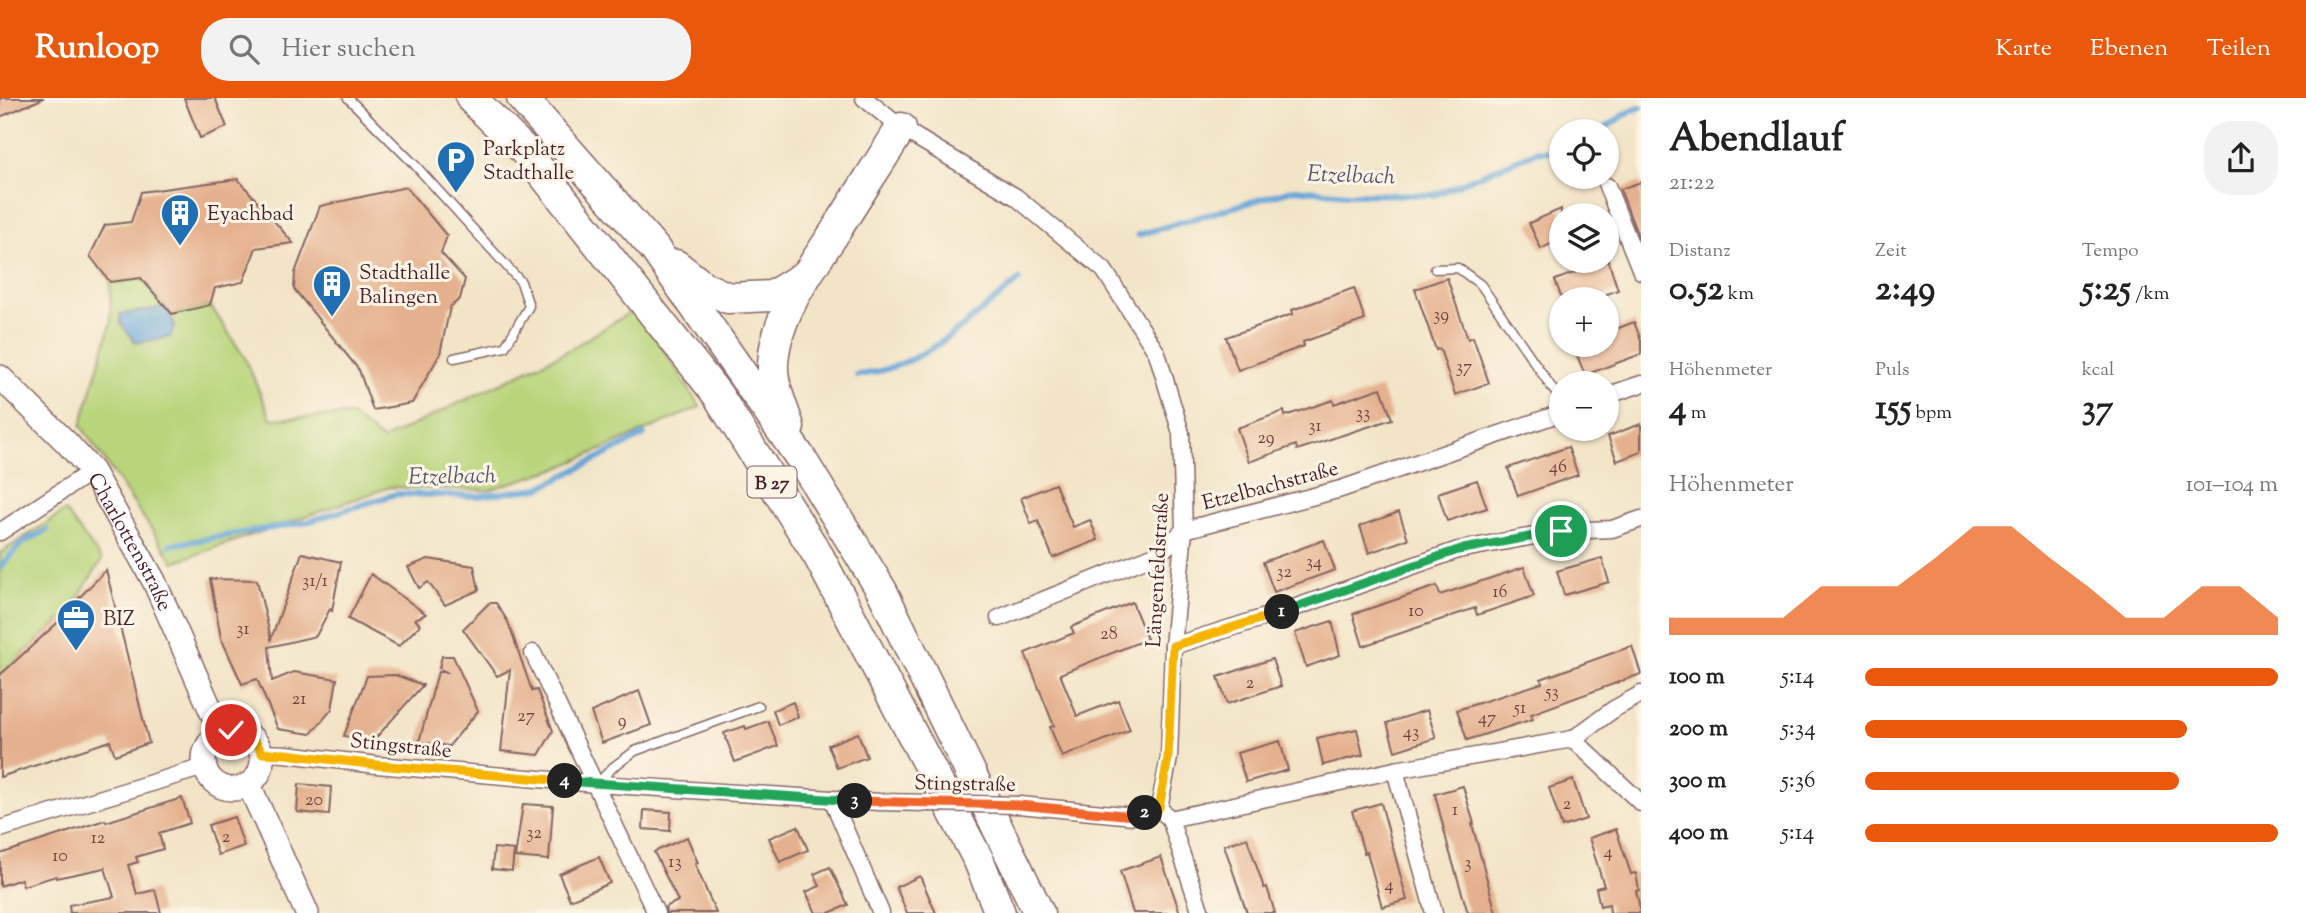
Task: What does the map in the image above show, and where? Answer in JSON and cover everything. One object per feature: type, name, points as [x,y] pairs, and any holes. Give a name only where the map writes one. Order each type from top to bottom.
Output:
[{"type":"highway","name":"B 27","points":[[471,98],[524,150],[717,394],[819,557],[979,861],[1000,913]]},
{"type":"highway","name":"B 27","points":[[522,98],[654,248],[800,457],[883,591],[1039,913]]},
{"type":"highway","points":[[800,457],[779,398],[773,366],[777,340],[788,309],[809,273],[901,128]]},
{"type":"highway","points":[[654,248],[704,287],[728,298],[772,296],[809,273]]},
{"type":"main road","name":"Charlottenstraße","points":[[0,377],[92,471],[155,582],[221,733]]},
{"type":"main road","points":[[231,730],[251,736],[262,753],[260,771],[248,785],[238,789],[216,785],[208,777],[204,766],[206,747],[221,733],[231,730]]},
{"type":"main road","points":[[248,785],[307,913]]},
{"type":"street","name":"Längenfeldstraße","points":[[864,98],[901,128],[1016,197],[1104,270],[1157,353],[1181,433],[1184,530],[1173,646],[1165,813]]},
{"type":"street","points":[[1608,189],[1641,271]]},
{"type":"street","points":[[1619,392],[1641,384]]},
{"type":"street","name":"Etzelbachstraße","points":[[999,618],[1160,553],[1184,530],[1341,489],[1549,416]]},
{"type":"street","points":[[0,532],[92,471]]},
{"type":"street","points":[[1173,646],[1294,608],[1458,550],[1561,531],[1612,529],[1641,519]]},
{"type":"street","points":[[533,653],[656,913]]},
{"type":"street","name":"Stingstraße","points":[[262,753],[597,784],[832,799],[1019,805],[1134,816],[1165,813],[1573,739],[1614,709],[1641,694]]},
{"type":"street","points":[[1573,739],[1641,803]]},
{"type":"street","points":[[0,829],[204,766]]},
{"type":"street","points":[[1395,770],[1434,913]]},
{"type":"street","points":[[832,799],[881,913]]},
{"type":"street","points":[[1165,813],[1201,913]]},
{"type":"lane","points":[[348,98],[415,165],[522,282],[529,306],[505,347],[454,358]]},
{"type":"lane","points":[[1435,269],[1458,268],[1480,285],[1549,384]]},
{"type":"lane","points":[[597,784],[613,767],[635,751],[759,706]]},
{"type":"green space","points":[[141,278],[172,314],[210,305],[245,358],[271,419],[351,415],[382,440],[567,351],[637,308],[700,407],[561,467],[489,490],[390,487],[174,562],[81,426],[111,323],[110,282]]},
{"type":"green space","points":[[65,511],[102,560],[75,602],[78,621],[61,619],[0,675],[0,553]]},
{"type":"water","points":[[166,307],[175,325],[170,337],[136,343],[121,324],[120,314]]},
{"type":"building","points":[[0,98],[44,98],[0,117]]},
{"type":"building","points":[[184,98],[215,98],[227,127],[200,138]]},
{"type":"building","name":"Eyachbad","points":[[238,179],[293,243],[256,248],[243,282],[215,288],[210,305],[172,314],[141,278],[110,282],[90,256],[105,225],[131,222],[141,192]]},
{"type":"building","points":[[1641,182],[1641,241],[1640,241],[1620,189]]},
{"type":"building","points":[[406,187],[447,236],[441,253],[465,279],[460,299],[450,307],[440,354],[412,403],[373,410],[359,370],[294,289],[295,273],[320,206]]},
{"type":"building","points":[[1549,214],[1549,245],[1541,249],[1529,223]]},
{"type":"building","points":[[1574,273],[1612,273],[1617,287],[1558,287],[1555,280]]},
{"type":"building","points":[[1447,278],[1468,339],[1473,337],[1489,383],[1455,395],[1440,349],[1436,350],[1415,289]]},
{"type":"building","points":[[1354,288],[1365,320],[1303,342],[1304,346],[1238,370],[1226,337],[1293,314],[1292,310]]},
{"type":"building","points":[[1634,322],[1641,340],[1641,354],[1596,371],[1583,371],[1578,357],[1619,357],[1619,328]]},
{"type":"building","points":[[1381,388],[1392,419],[1297,450],[1296,445],[1249,462],[1237,428],[1284,411],[1285,416],[1333,400],[1334,404]]},
{"type":"building","points":[[1641,424],[1641,452],[1617,461],[1610,441],[1619,441],[1619,432]]},
{"type":"building","points":[[1568,447],[1578,475],[1518,496],[1508,468]]},
{"type":"building","points":[[1477,480],[1487,508],[1447,521],[1438,493]]},
{"type":"building","points":[[1055,484],[1073,527],[1090,520],[1098,540],[1053,558],[1038,521],[1031,524],[1021,498]]},
{"type":"building","points":[[1399,512],[1408,539],[1369,553],[1360,526]]},
{"type":"building","points":[[1324,540],[1335,570],[1274,592],[1263,562]]},
{"type":"building","points":[[302,553],[341,562],[332,611],[330,609],[316,636],[269,647],[272,681],[294,672],[337,679],[332,709],[311,734],[278,729],[257,679],[242,684],[221,638],[210,579],[257,580],[271,639]]},
{"type":"building","points":[[1602,558],[1609,582],[1564,595],[1557,571]]},
{"type":"building","points":[[428,559],[474,566],[479,590],[445,605],[428,582],[419,588],[408,567]]},
{"type":"building","points":[[1524,567],[1534,596],[1477,615],[1475,608],[1363,646],[1353,614],[1437,586],[1440,595]]},
{"type":"building","name":"BIZ","points":[[106,570],[149,743],[115,755],[110,741],[0,777],[0,675],[76,606],[75,602]]},
{"type":"building","points":[[371,574],[426,614],[415,619],[420,625],[399,646],[348,619]]},
{"type":"building","points":[[1132,602],[1147,639],[1060,674],[1077,716],[1118,700],[1130,730],[1062,757],[1050,727],[1054,726],[1025,653],[1074,633],[1071,627]]},
{"type":"building","points":[[489,603],[496,603],[508,622],[532,691],[537,690],[553,731],[539,755],[501,751],[510,670],[497,676],[463,629]]},
{"type":"building","points":[[1332,621],[1340,655],[1306,667],[1295,633]]},
{"type":"building","points":[[1632,646],[1641,674],[1531,714],[1533,719],[1467,740],[1457,710],[1542,683],[1541,679]]},
{"type":"building","points":[[442,656],[453,656],[478,711],[449,746],[419,742],[438,672],[446,672],[439,668]]},
{"type":"building","points":[[1272,659],[1281,686],[1227,704],[1218,677]]},
{"type":"building","points":[[395,675],[423,685],[374,740],[344,736],[367,676]]},
{"type":"building","points":[[639,691],[651,725],[602,743],[591,712]]},
{"type":"building","points":[[793,702],[798,717],[778,725],[773,710]]},
{"type":"building","points":[[1427,710],[1436,738],[1395,751],[1387,723]]},
{"type":"building","points":[[768,721],[778,746],[735,762],[724,733]]},
{"type":"building","points":[[1357,729],[1363,755],[1323,765],[1317,738]]},
{"type":"building","points":[[858,733],[867,757],[837,768],[828,745]]},
{"type":"building","points":[[1280,741],[1288,770],[1246,782],[1237,753]]},
{"type":"building","points":[[1573,780],[1586,819],[1562,827],[1549,788]]},
{"type":"building","points":[[299,784],[331,787],[329,815],[297,812]]},
{"type":"building","points":[[1463,786],[1496,913],[1468,913],[1449,850],[1435,794]]},
{"type":"building","points":[[182,798],[190,823],[159,833],[163,849],[136,857],[138,862],[128,865],[137,894],[155,890],[161,913],[70,913],[69,905],[114,897],[105,868],[56,876],[23,886],[21,879],[0,886],[0,854]]},
{"type":"building","points":[[1381,803],[1407,900],[1382,907],[1352,811]]},
{"type":"building","points":[[523,804],[553,806],[549,860],[515,857]]},
{"type":"building","points":[[644,810],[671,812],[670,831],[643,829]]},
{"type":"building","points":[[234,817],[244,846],[218,855],[208,825]]},
{"type":"building","points":[[798,826],[808,850],[780,862],[769,838]]},
{"type":"building","points":[[1616,829],[1631,874],[1636,873],[1639,890],[1636,891],[1641,913],[1610,913],[1609,904],[1600,906],[1596,888],[1604,886],[1589,838]]},
{"type":"building","points":[[687,837],[698,863],[695,864],[716,913],[666,913],[665,907],[678,901],[654,852]]},
{"type":"building","points":[[1247,838],[1275,913],[1247,913],[1224,845]]},
{"type":"building","points":[[494,848],[514,850],[512,871],[492,869]]},
{"type":"building","points":[[599,857],[610,883],[570,900],[559,874]]},
{"type":"building","points":[[1161,857],[1180,913],[1133,913],[1120,871]]},
{"type":"building","points":[[830,867],[848,905],[829,913],[816,913],[806,892],[820,886],[814,874]]},
{"type":"building","points":[[920,876],[936,913],[907,913],[896,887]]},
{"type":"waterway","name":"Etzelbach","points":[[1618,119],[1641,107]]},
{"type":"waterway","name":"Etzelbach","points":[[1138,235],[1295,189],[1347,194],[1434,195],[1538,151],[1549,151]]},
{"type":"waterway","name":"Etzelbach","points":[[857,375],[881,371],[924,353],[964,326],[1019,280]]},
{"type":"waterway","name":"Etzelbach","points":[[170,545],[307,522],[396,494],[479,496],[540,488],[644,435]]},
{"type":"waterway","name":"Etzelbach","points":[[0,567],[22,543],[47,530]]},
{"type":"place","name":"Parkplatz Stadthalle","points":[[456,194]]},
{"type":"place","name":"Eyachbad","points":[[180,247]]},
{"type":"place","name":"Stadthalle Balingen","points":[[332,318]]},
{"type":"place","name":"BIZ","points":[[76,652]]},
{"type":"route","points":[[231,730],[251,736],[262,753],[331,758],[377,765],[597,784],[879,802],[1019,805],[1134,816],[1159,808],[1168,758],[1173,646],[1294,608],[1458,550],[1561,531]]}]
